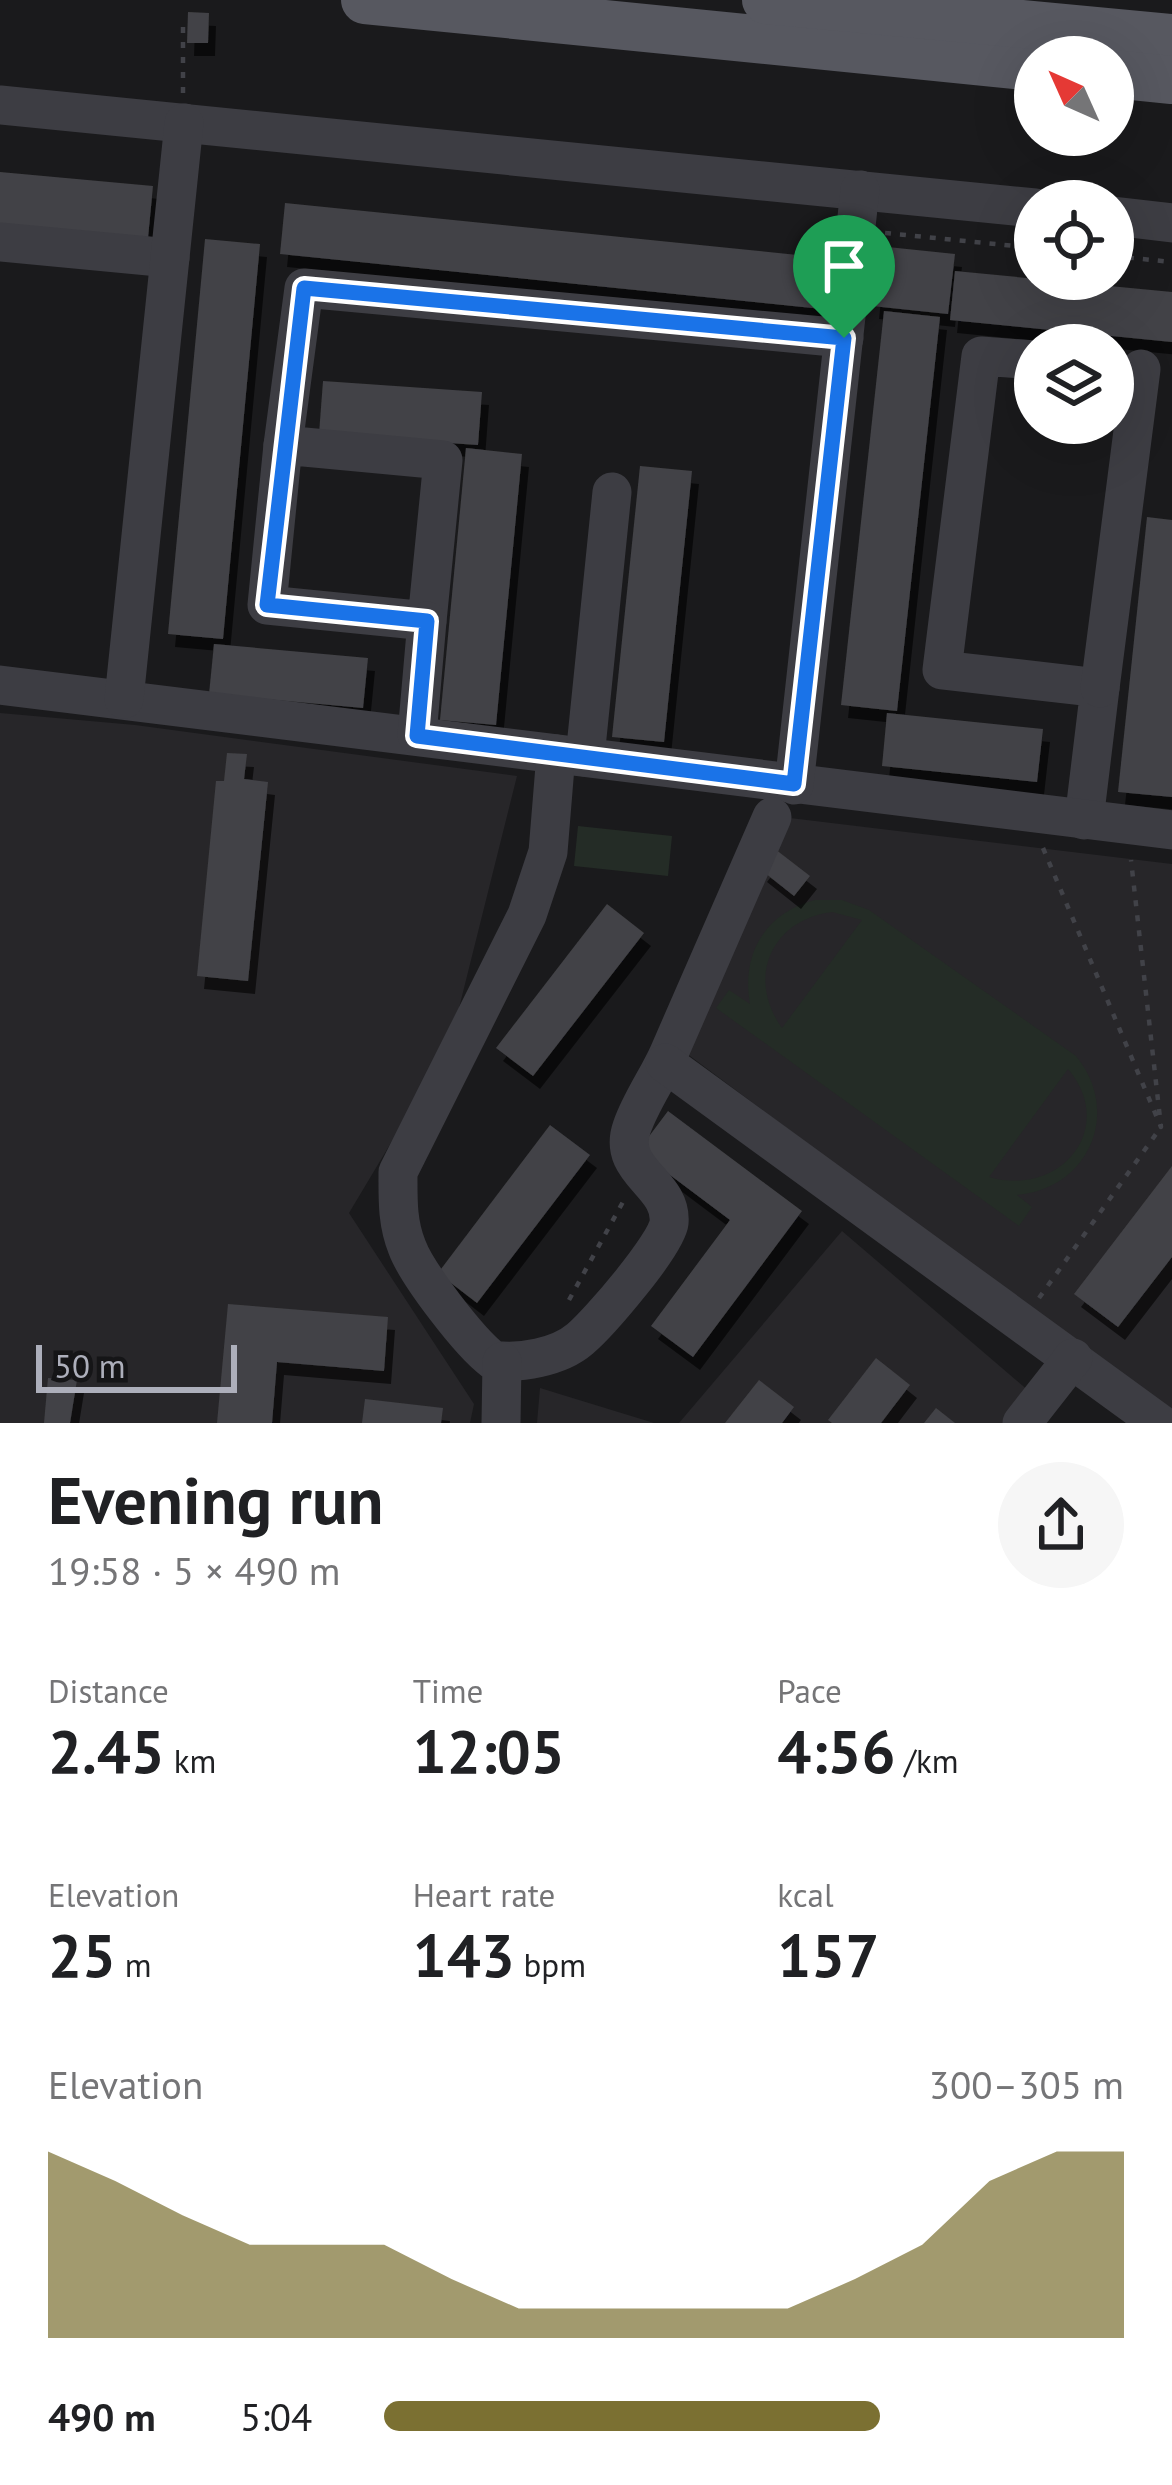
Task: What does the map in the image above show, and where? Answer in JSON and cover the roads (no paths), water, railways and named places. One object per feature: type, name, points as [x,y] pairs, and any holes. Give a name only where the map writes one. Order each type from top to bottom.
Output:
[{"type":"main road","points":[[365,0],[1172,38]]},
{"type":"main road","points":[[766,0],[1049,31]]},
{"type":"main road","points":[[1134,76],[1172,80]]},
{"type":"street","points":[[0,105],[1014,206]]},
{"type":"street","points":[[124,699],[184,123]]},
{"type":"street","points":[[611,492],[571,755],[548,852],[527,915],[398,1172],[397,1213],[408,1252],[476,1348],[493,1360],[520,1359],[580,1340],[664,1243],[669,1210],[663,1195],[639,1173],[629,1143],[783,801],[860,190]]},
{"type":"street","points":[[1134,218],[1172,223]]},
{"type":"street","points":[[0,242],[170,258]]},
{"type":"street","points":[[427,621],[267,605],[304,288],[844,338]]},
{"type":"street","points":[[1014,358],[981,356],[942,670],[1100,688]]},
{"type":"street","points":[[1084,820],[1142,370]]},
{"type":"street","points":[[283,445],[443,460],[417,736]]},
{"type":"street","points":[[0,685],[571,755],[783,801],[1172,830]]},
{"type":"street","points":[[665,1063],[1159,1423]]},
{"type":"street","points":[[1022,1423],[1073,1358]]},
{"type":"street","points":[[501,1423],[520,1359]]}]
